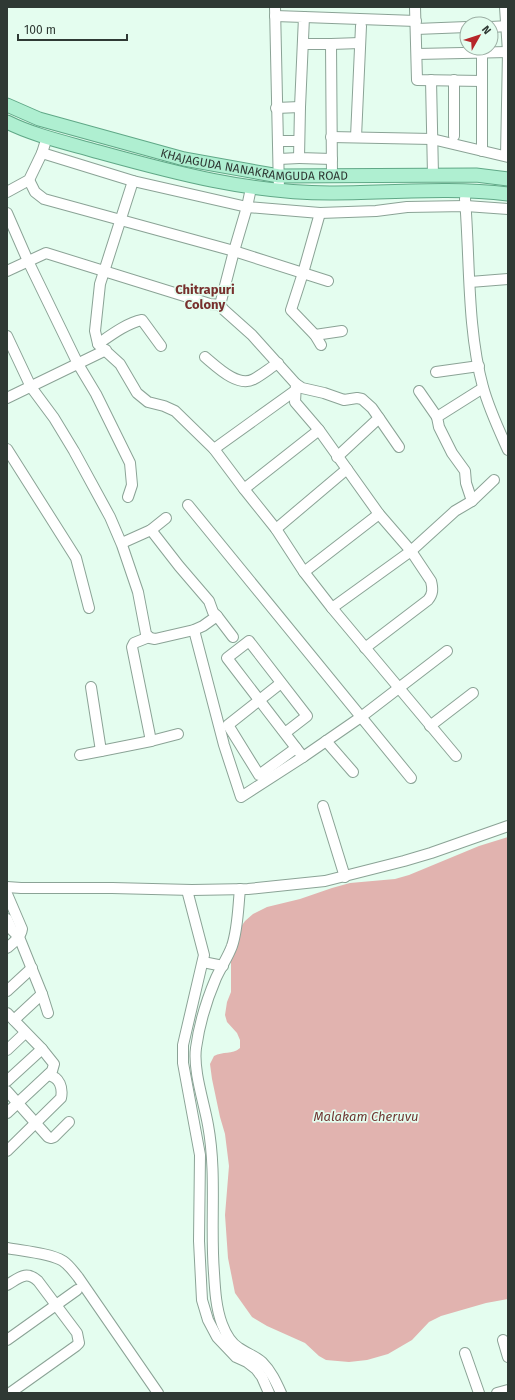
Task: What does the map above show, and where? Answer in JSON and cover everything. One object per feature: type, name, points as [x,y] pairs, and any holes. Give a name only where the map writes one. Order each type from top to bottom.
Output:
[{"type":"main road","name":"KHAJAGUDA NANAKRAMGUDA ROAD","points":[[7,105],[39,118],[184,159],[279,176],[476,175],[508,179]]},
{"type":"main road","name":"KHAJAGUDA NANAKRAMGUDA ROAD","points":[[7,122],[46,137],[157,168],[251,188],[279,191],[330,193],[430,190],[508,194]]},
{"type":"street","points":[[415,7],[417,80],[482,81]]},
{"type":"street","points":[[331,137],[432,139],[507,157],[508,52],[505,7]]},
{"type":"street","points":[[279,191],[275,11],[304,17],[459,27]]},
{"type":"street","points":[[299,158],[304,17]]},
{"type":"street","points":[[356,137],[361,26]]},
{"type":"street","points":[[303,44],[360,43]]},
{"type":"street","points":[[331,44],[332,176]]},
{"type":"street","points":[[417,54],[459,53]]},
{"type":"street","points":[[482,56],[482,151]]},
{"type":"street","points":[[431,80],[433,175]]},
{"type":"street","points":[[454,80],[454,136]]},
{"type":"street","points":[[276,108],[300,107]]},
{"type":"street","points":[[7,192],[29,180],[42,153],[46,137]]},
{"type":"street","points":[[278,140],[299,141]]},
{"type":"street","points":[[42,153],[133,181],[247,207],[320,213],[376,211],[407,207],[466,206],[508,209]]},
{"type":"street","points":[[279,159],[332,158]]},
{"type":"street","points":[[29,180],[35,192],[44,199],[234,251],[328,281]]},
{"type":"street","points":[[133,181],[100,284],[95,331],[102,347],[120,364],[137,393],[148,402],[164,406],[175,411],[214,449],[244,490],[276,529],[304,572],[332,608],[456,756]]},
{"type":"street","points":[[220,305],[251,188]]},
{"type":"street","points":[[466,191],[474,342],[483,388],[497,427],[508,450]]},
{"type":"street","points":[[7,213],[28,262],[78,364],[96,394],[130,463],[132,486],[128,497]]},
{"type":"street","points":[[320,213],[303,273],[290,310],[315,335],[321,345]]},
{"type":"street","points":[[7,271],[46,253],[210,304],[220,305],[252,335],[278,363],[296,387],[295,402],[319,430],[379,514],[411,551],[431,581],[433,587],[432,594],[428,600],[365,648]]},
{"type":"street","points":[[470,282],[508,280]]},
{"type":"street","points":[[7,398],[78,364],[102,347],[113,334],[136,321],[142,320],[161,346]]},
{"type":"street","points":[[315,335],[342,330]]},
{"type":"street","points":[[7,336],[31,387],[54,418],[110,517],[122,543],[138,592],[146,634],[155,640],[194,630],[203,626],[217,616]]},
{"type":"street","points":[[205,357],[230,377],[240,380],[253,380],[278,363]]},
{"type":"street","points":[[436,372],[479,366]]},
{"type":"street","points":[[214,449],[296,387],[324,393],[344,400],[357,398],[362,399],[372,408],[399,447]]},
{"type":"street","points":[[436,416],[483,388]]},
{"type":"street","points":[[419,391],[436,416],[452,452],[465,471],[466,483],[472,501]]},
{"type":"street","points":[[337,456],[379,418]]},
{"type":"street","points":[[244,490],[319,430]]},
{"type":"street","points":[[7,449],[76,558],[89,608]]},
{"type":"street","points":[[276,529],[347,469]]},
{"type":"street","points":[[332,608],[411,551],[455,511],[472,501],[494,480]]},
{"type":"street","points":[[188,505],[411,778]]},
{"type":"street","points":[[304,572],[379,514]]},
{"type":"street","points":[[122,543],[151,530],[166,518]]},
{"type":"street","points":[[151,530],[209,601],[213,612],[233,637]]},
{"type":"street","points":[[194,630],[224,745],[241,797],[361,717],[447,651]]},
{"type":"street","points":[[149,637],[134,643],[132,647],[151,741]]},
{"type":"street","points":[[285,733],[308,716],[249,641],[227,658],[303,757]]},
{"type":"street","points":[[281,683],[228,725],[259,775],[296,748]]},
{"type":"street","points":[[91,687],[101,751]]},
{"type":"street","points":[[430,726],[473,693]]},
{"type":"street","points":[[80,755],[178,734]]},
{"type":"street","points":[[326,741],[353,772]]},
{"type":"street","points":[[323,806],[345,877]]},
{"type":"street","points":[[7,887],[187,890],[240,889],[325,882],[431,853],[508,826]]},
{"type":"street","points":[[240,889],[237,923],[232,944],[223,966],[216,978],[203,1017],[196,1049],[197,1078],[208,1125],[213,1158],[212,1259],[215,1296],[222,1325],[226,1340],[236,1357],[266,1374],[281,1393]]},
{"type":"street","points":[[187,890],[200,934],[204,955],[183,1045],[182,1063],[200,1155],[199,1241],[202,1300],[208,1320],[217,1337],[226,1340]]},
{"type":"street","points":[[7,894],[22,929],[21,933],[13,934]]},
{"type":"street","points":[[7,919],[13,934],[32,968],[48,1013]]},
{"type":"street","points":[[7,948],[13,934]]},
{"type":"street","points":[[202,962],[223,966]]},
{"type":"street","points":[[7,991],[32,968]]},
{"type":"street","points":[[7,1113],[17,1102],[52,1071],[54,1064],[42,1049],[10,1017],[42,994]]},
{"type":"street","points":[[7,1050],[25,1033]]},
{"type":"street","points":[[183,1045],[196,1049]]},
{"type":"street","points":[[7,1081],[42,1049]]},
{"type":"street","points":[[7,1151],[61,1098],[62,1091],[60,1082],[53,1076],[48,1075]]},
{"type":"street","points":[[7,1091],[48,1137],[51,1138],[69,1122]]},
{"type":"street","points":[[7,1248],[54,1257],[69,1266],[158,1393]]},
{"type":"street","points":[[7,1286],[19,1278],[27,1275],[33,1277],[77,1333],[79,1342],[76,1346],[10,1393]]},
{"type":"street","points":[[7,1340],[77,1290]]},
{"type":"street","points":[[503,1340],[508,1356]]},
{"type":"street","points":[[465,1353],[479,1393]]},
{"type":"street","points":[[266,1374],[269,1393]]},
{"type":"street","points":[[497,1393],[508,1390]]},
{"type":"water","name":"Malakam Cheruvu","points":[[508,837],[508,1299],[486,1303],[441,1316],[429,1322],[412,1340],[388,1354],[367,1360],[349,1362],[326,1360],[319,1356],[305,1343],[267,1326],[252,1317],[235,1293],[228,1258],[225,1215],[229,1166],[225,1134],[220,1117],[210,1064],[214,1056],[234,1052],[240,1048],[240,1040],[237,1033],[227,1022],[225,1015],[227,1002],[231,992],[231,957],[236,934],[245,921],[253,914],[267,907],[300,899],[350,883],[395,879],[409,875],[479,846]]},
{"type":"district","name":"Chitrapuri Colony","points":[[205,296]]}]
